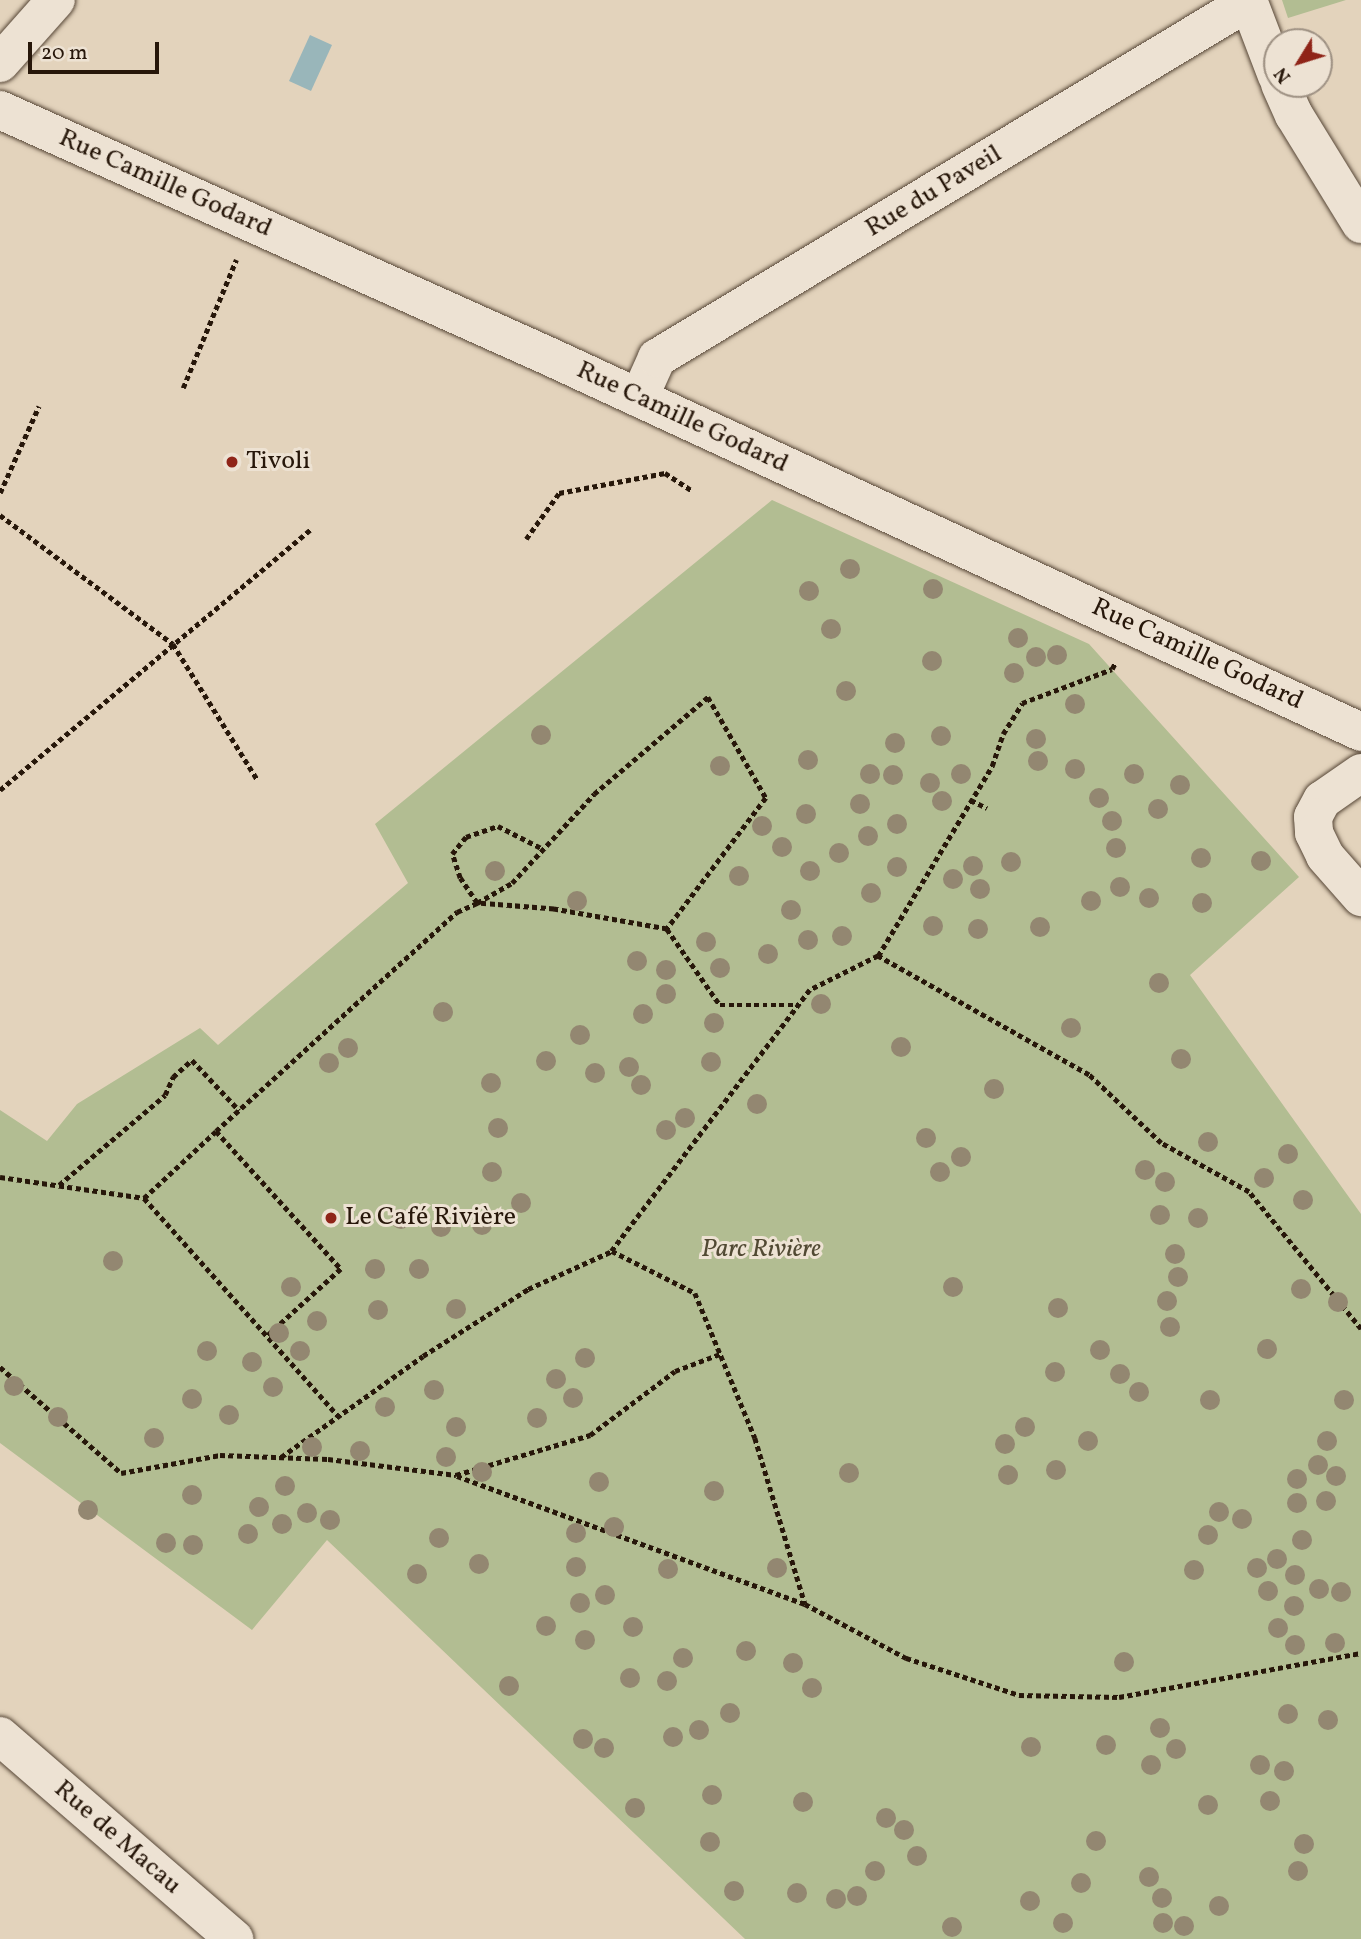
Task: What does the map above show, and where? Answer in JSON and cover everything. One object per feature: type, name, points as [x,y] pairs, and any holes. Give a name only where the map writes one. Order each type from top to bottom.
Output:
[{"type":"street","points":[[0,63],[56,0]]},
{"type":"street","points":[[1248,1],[1263,40]]},
{"type":"street","name":"Rue du Paveil","points":[[639,398],[657,358],[1248,1]]},
{"type":"street","points":[[1286,98],[1361,224]]},
{"type":"street","name":"Rue Camille Godard","points":[[0,110],[639,398],[1361,732]]},
{"type":"street","points":[[1361,773],[1322,800],[1313,817],[1314,833],[1325,856],[1361,897]]},
{"type":"street","name":"Rue de Macau","points":[[0,1736],[234,1939]]},
{"type":"path","points":[[183,388],[234,268],[246,220]]},
{"type":"path","points":[[0,493],[39,406]]},
{"type":"path","points":[[526,539],[559,493],[666,473],[691,490]]},
{"type":"path","points":[[0,515],[173,644],[257,779]]},
{"type":"path","points":[[0,790],[310,530]]},
{"type":"path","points":[[280,1458],[528,1289],[612,1251],[810,990],[878,956],[971,800],[1022,703],[1112,669]]},
{"type":"path","points":[[144,1198],[457,912],[477,904],[512,883],[541,848],[594,794],[708,698],[766,798],[667,929]]},
{"type":"path","points":[[971,800],[987,808]]},
{"type":"path","points":[[477,904],[460,878],[452,854],[466,837],[498,826],[541,848]]},
{"type":"path","points":[[477,904],[554,909],[667,929],[720,1005],[799,1005]]},
{"type":"path","points":[[878,956],[1089,1075],[1161,1143],[1249,1192],[1361,1329]]},
{"type":"path","points":[[58,1185],[165,1094],[173,1077],[192,1060],[239,1110]]},
{"type":"path","points":[[216,1130],[341,1269],[267,1336]]},
{"type":"path","points":[[0,1177],[144,1198],[338,1416]]},
{"type":"path","points":[[612,1251],[695,1293],[755,1438],[805,1604]]},
{"type":"path","points":[[456,1475],[590,1435],[675,1371],[720,1354]]},
{"type":"path","points":[[0,1367],[121,1473],[220,1455],[456,1475],[805,1604],[906,1658],[1019,1695],[1119,1697],[1361,1653]]},
{"type":"green space","points":[[1282,0],[1346,0],[1288,18]]},
{"type":"green space","name":"Parc Rivière","points":[[772,500],[1089,644],[1299,877],[1190,975],[1361,1214],[1361,1939],[745,1939],[327,1540],[252,1630],[0,1443],[0,1110],[47,1141],[77,1104],[200,1028],[218,1045],[408,883],[375,824]]},
{"type":"water","points":[[310,35],[332,45],[311,91],[289,81]]},
{"type":"place","name":"Tivoli","points":[[232,462]]},
{"type":"place","name":"Le Café Rivière","points":[[331,1218]]}]
